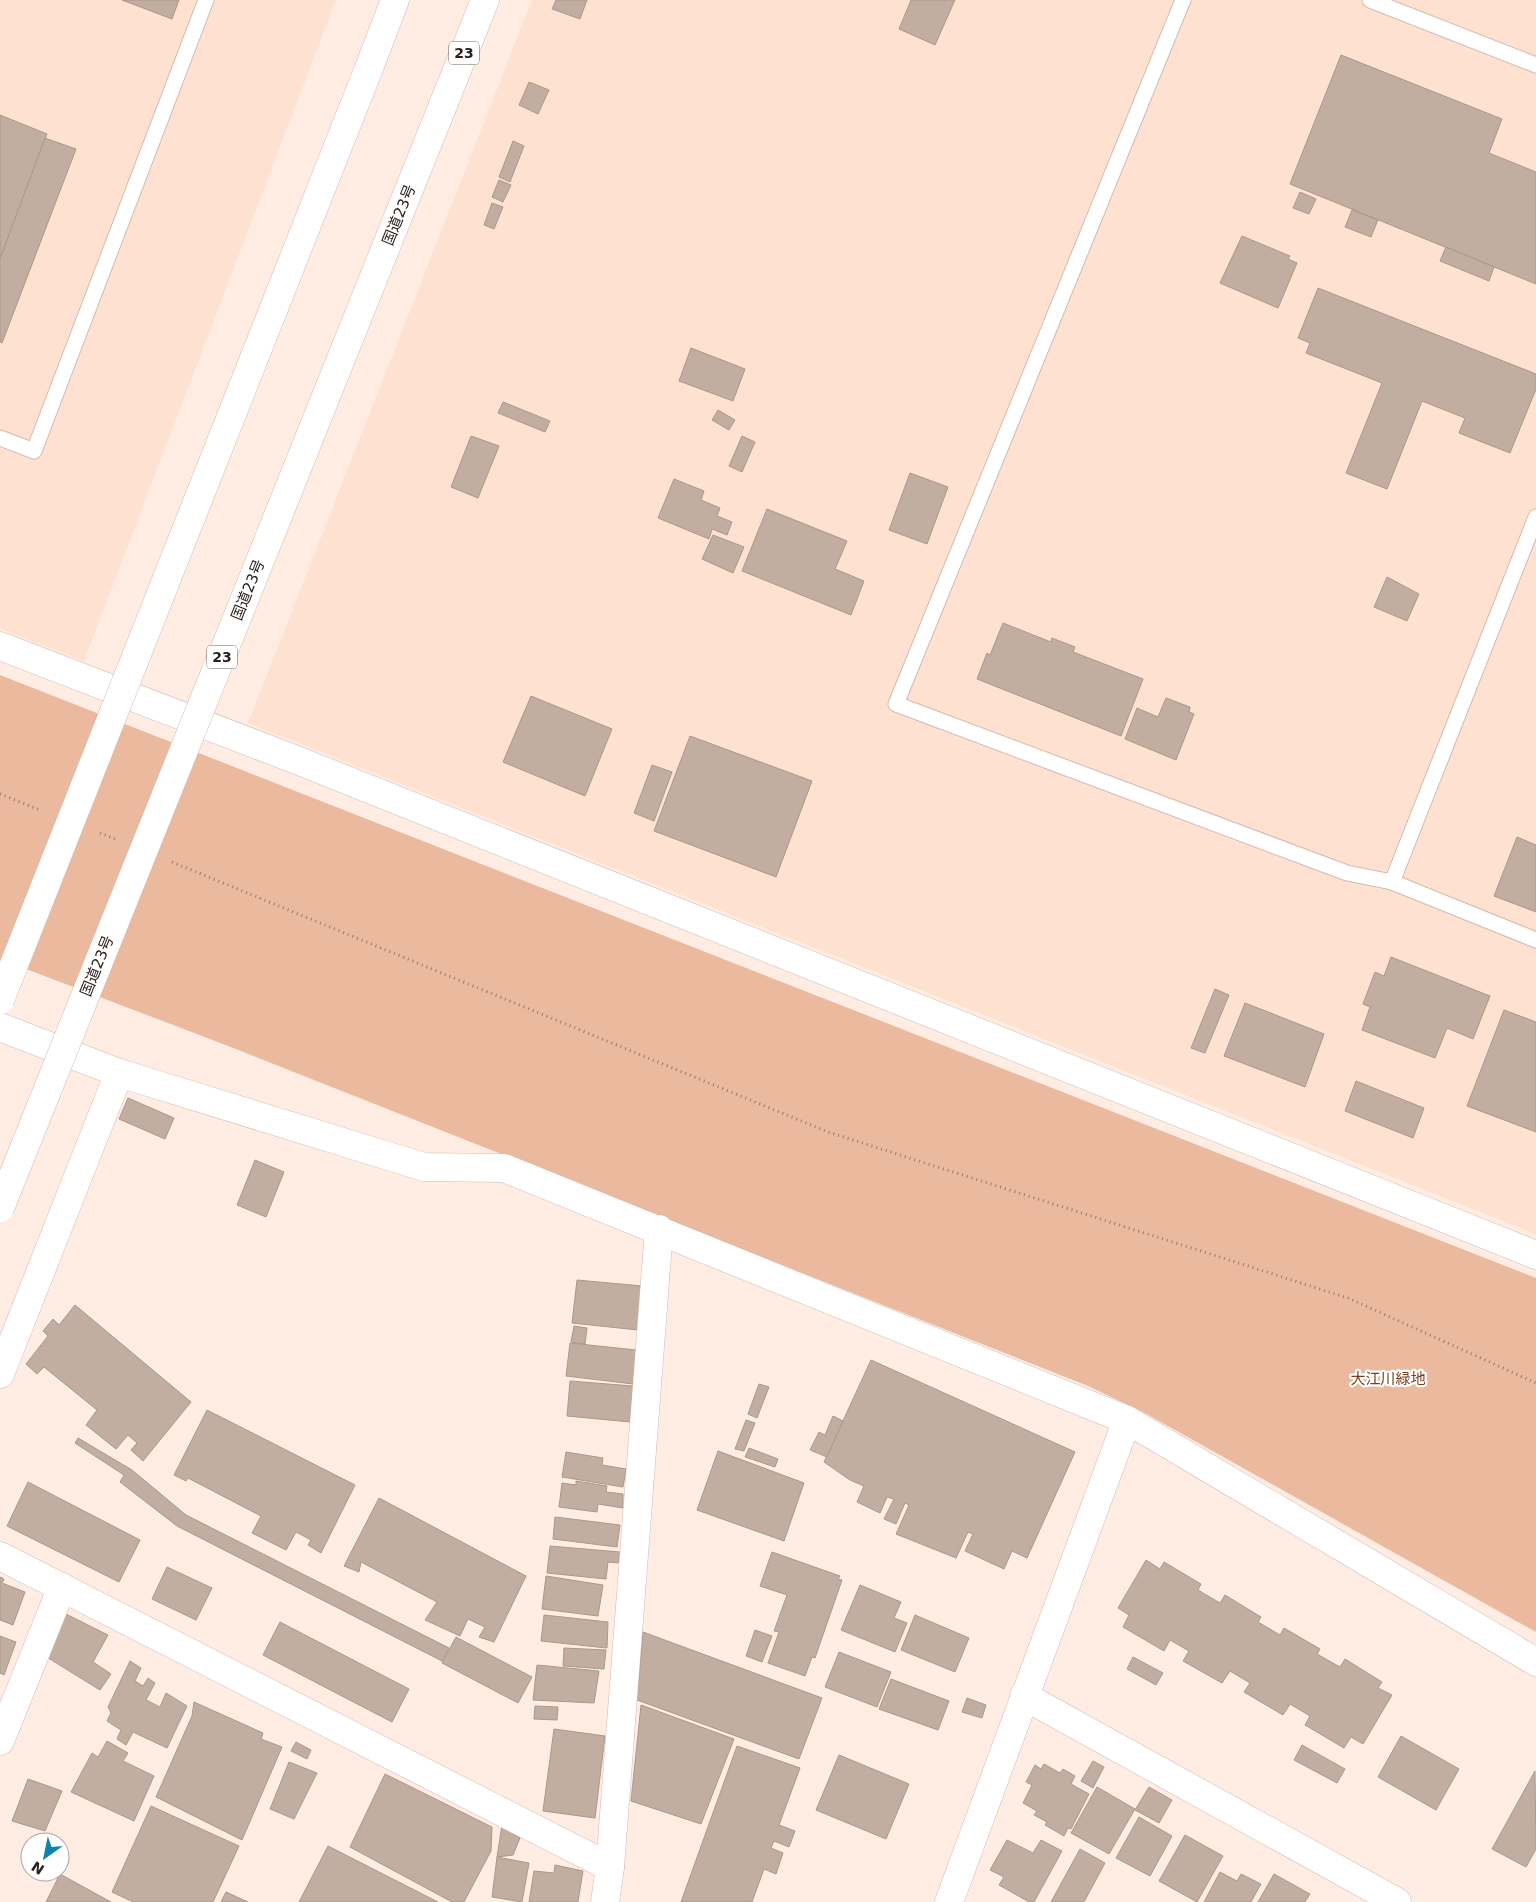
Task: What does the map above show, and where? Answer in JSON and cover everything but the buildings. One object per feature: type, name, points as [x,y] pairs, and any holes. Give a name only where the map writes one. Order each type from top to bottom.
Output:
[{"type":"main road","points":[[0,1000],[395,0]]},
{"type":"main road","name":"国道23号","points":[[0,1208],[485,0]]},
{"type":"main road","points":[[0,646],[304,762],[1536,1255]]},
{"type":"main road","points":[[0,1027],[119,1073],[424,1167],[504,1168],[659,1229],[1127,1420],[1536,1662]]},
{"type":"main road","points":[[0,1374],[119,1073]]},
{"type":"main road","points":[[605,1902],[610,1867],[659,1229]]},
{"type":"main road","points":[[949,1902],[1127,1420]]},
{"type":"main road","points":[[0,1556],[610,1867]]},
{"type":"main road","points":[[0,1741],[62,1587]]},
{"type":"main road","points":[[1024,1696],[1397,1902]]},
{"type":"lane","points":[[0,438],[34,451],[206,0]]},
{"type":"lane","points":[[1183,0],[896,704],[1346,873],[1392,882],[1536,940]]},
{"type":"lane","points":[[1370,0],[1536,65]]},
{"type":"lane","points":[[1392,882],[1536,517]]},
{"type":"path","points":[[0,794],[45,812]]},
{"type":"path","points":[[99,833],[117,840]]},
{"type":"path","points":[[171,862],[828,1132],[1348,1298],[1536,1383]]},
{"type":"shaded area","points":[[0,0],[336,0],[84,661],[0,629]]},
{"type":"shaded area","points":[[532,0],[1536,0],[1536,1234],[248,723]]},
{"type":"green space","name":"大江川緑地","points":[[0,675],[1536,1278],[1536,1632],[1143,1412],[1088,1386],[223,1044],[0,959]]}]
